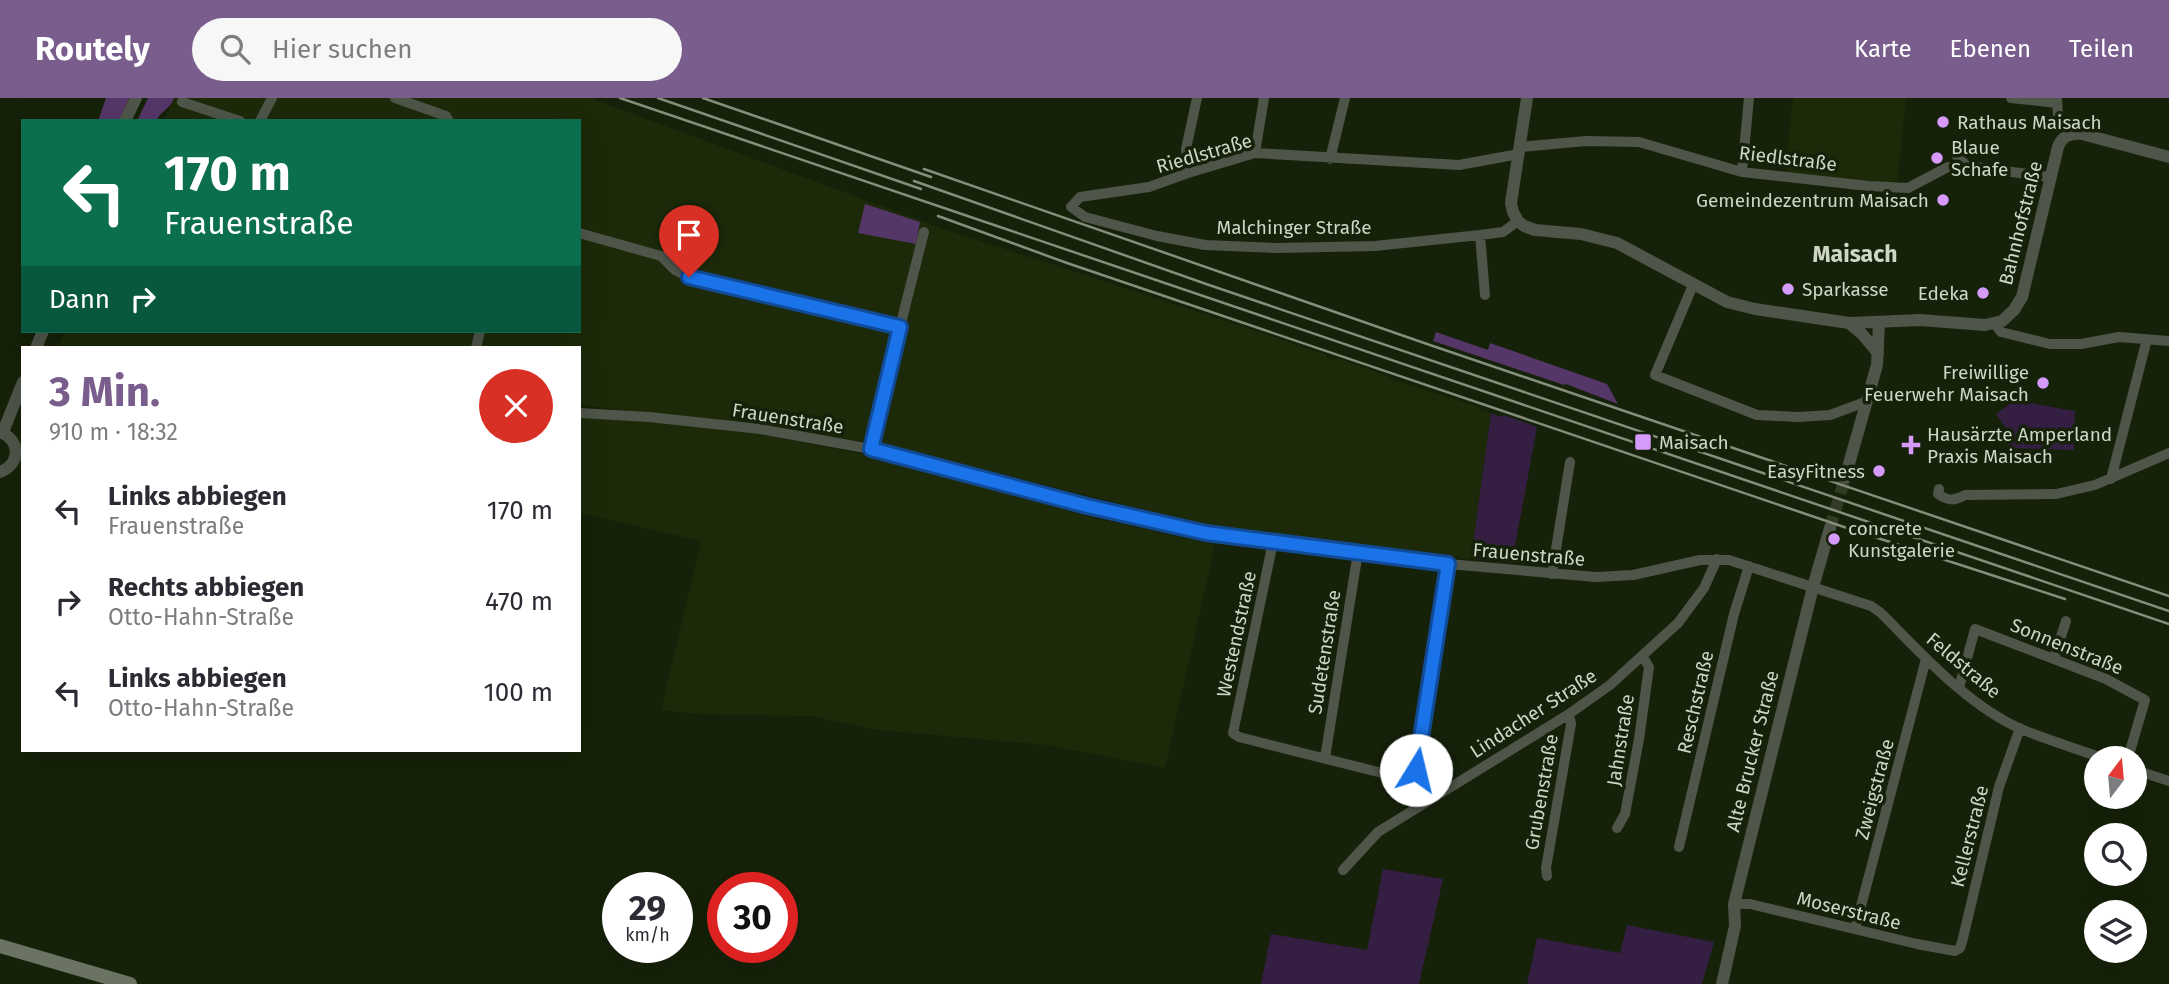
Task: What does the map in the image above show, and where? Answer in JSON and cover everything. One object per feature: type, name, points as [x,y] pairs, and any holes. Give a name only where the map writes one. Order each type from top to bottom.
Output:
[{"type":"main road","points":[[0,946],[130,984]]},
{"type":"street","points":[[126,119],[136,98]]},
{"type":"street","points":[[261,119],[272,98]]},
{"type":"street","points":[[396,98],[446,116],[448,119]]},
{"type":"street","points":[[1188,173],[1186,149],[1197,98]]},
{"type":"street","points":[[1255,153],[1264,98]]},
{"type":"street","points":[[1330,159],[1345,98]]},
{"type":"street","points":[[1527,98],[1511,204],[1518,220],[1535,230],[1581,234],[1617,243],[1727,302],[1755,309],[1849,323],[1937,320],[1985,325],[1994,323],[2001,332],[2050,344],[2081,344],[2119,337],[2169,341]]},
{"type":"street","points":[[1742,172],[1749,98]]},
{"type":"street","points":[[2011,98],[2057,100],[2058,117],[2070,134],[2082,134],[2169,157]]},
{"type":"street","points":[[182,102],[234,119]]},
{"type":"street","name":"Bahnhofstraße","points":[[1994,323],[2002,321],[2014,310],[2022,297],[2059,143],[2070,134]]},
{"type":"street","name":"Riedlstraße","points":[[1071,207],[1080,197],[1150,187],[1255,153],[1459,165],[1519,151],[1586,141],[1639,142],[1742,172],[1909,188],[1948,167],[1967,166],[2050,177]]},
{"type":"street","points":[[1956,155],[1967,166]]},
{"type":"street","name":"Malchinger Straße","points":[[1071,207],[1085,217],[1157,236],[1205,245],[1278,248],[1375,246],[1480,235],[1503,232],[1518,220]]},
{"type":"street","points":[[871,449],[924,232]]},
{"type":"street","points":[[581,234],[661,256],[675,270],[689,277],[900,327]]},
{"type":"street","points":[[1480,235],[1486,295]]},
{"type":"street","points":[[1693,285],[1655,375],[1757,415],[1830,415],[1868,401]]},
{"type":"street","points":[[1875,348],[1897,321]]},
{"type":"street","points":[[1849,323],[1875,348]]},
{"type":"street","points":[[1845,478],[1877,365],[1876,323]]},
{"type":"street","points":[[2111,479],[2147,339]]},
{"type":"street","points":[[0,472],[13,464],[20,451],[13,440],[2,432],[21,387]]},
{"type":"street","name":"Frauenstraße","points":[[581,413],[649,417],[760,429],[871,449],[1154,522],[1225,537],[1448,564],[1604,578],[1717,559],[1734,561],[1813,587]]},
{"type":"street","points":[[1939,489],[1938,494],[1947,500],[1965,495],[2056,494],[2111,479],[2169,453]]},
{"type":"street","points":[[1552,574],[1570,462]]},
{"type":"street","name":"Alte Brucker Straße","points":[[1722,984],[1735,926],[1734,904],[1830,528]]},
{"type":"street","name":"Westendstraße","points":[[1273,542],[1233,733],[1325,758]]},
{"type":"street","name":"Sudetenstraße","points":[[1325,758],[1358,552]]},
{"type":"street","name":"Lindacher Straße","points":[[1343,870],[1378,832],[1569,714],[1610,685],[1678,623],[1704,588],[1717,559]]},
{"type":"street","points":[[1410,780],[1416,770],[1448,564]]},
{"type":"street","name":"Reschstraße","points":[[1679,847],[1734,614],[1749,566]]},
{"type":"street","name":"Feldstraße","points":[[1813,587],[1881,613],[1959,688],[2020,729],[2084,752]]},
{"type":"street","points":[[2054,658],[2066,621]]},
{"type":"street","name":"Sonnenstraße","points":[[1959,688],[1975,629],[2105,679],[2145,700],[2132,746]]},
{"type":"street","name":"Jahnstraße","points":[[1617,828],[1626,814],[1642,717],[1649,667],[1643,657]]},
{"type":"street","name":"Zweigstraße","points":[[1856,929],[1926,659]]},
{"type":"street","name":"Grubenstraße","points":[[1547,876],[1545,868],[1571,724],[1569,714]]},
{"type":"street","name":"Kellerstraße","points":[[1955,951],[1962,942],[1998,787],[2020,729]]},
{"type":"street","points":[[1325,758],[1410,780]]},
{"type":"street","points":[[2147,774],[2169,781]]},
{"type":"street","points":[[1410,780],[1421,804]]},
{"type":"street","name":"Moserstraße","points":[[1734,904],[1750,904],[1955,951]]},
{"type":"shaded area","points":[[106,98],[129,98],[120,119],[99,119]]},
{"type":"shaded area","points":[[148,98],[174,98],[157,119],[138,119]]},
{"type":"shaded area","points":[[174,98],[456,98],[454,106],[457,98],[590,98],[944,229],[1247,328],[1334,360],[1337,358],[1491,413],[1471,559],[1212,526],[879,444],[759,425],[581,405],[581,346],[58,346],[64,333],[581,333],[581,119],[165,119]]},
{"type":"shaded area","points":[[1793,98],[1906,98],[1897,183],[1785,174]]},
{"type":"shaded area","points":[[865,204],[920,222],[916,244],[858,233]]},
{"type":"shaded area","points":[[1436,332],[1488,350],[1490,343],[1607,384],[1618,404],[1566,384],[1433,341]]},
{"type":"shaded area","points":[[2024,402],[2075,411],[2074,450],[2008,448],[2008,431],[1996,414],[2011,403]]},
{"type":"shaded area","points":[[1491,413],[1537,427],[1512,563],[1471,559]]},
{"type":"shaded area","points":[[581,418],[656,422],[759,434],[877,457],[1090,517],[1215,545],[1165,768],[1047,745],[879,730],[810,716],[699,714],[661,710],[701,541],[581,513]]},
{"type":"shaded area","points":[[1383,869],[1443,879],[1419,984],[1261,984],[1271,934],[1367,950]]},
{"type":"shaded area","points":[[1627,925],[1714,942],[1702,984],[1527,984],[1537,938],[1620,953]]},
{"type":"tunnel","points":[[1830,528],[1845,478]]},
{"type":"railway","points":[[620,98],[2169,624]]},
{"type":"railway","points":[[658,98],[921,189]]},
{"type":"railway","points":[[703,98],[931,177]]},
{"type":"railway","points":[[924,169],[1427,344],[2169,596]]},
{"type":"railway","points":[[914,181],[1209,285],[2169,611]]},
{"type":"railway","points":[[938,216],[1067,263],[1847,528],[2065,599]]},
{"type":"place","name":"Rathaus Maisach","points":[[1943,122]]},
{"type":"place","name":"Blaue Schafe","points":[[1937,158]]},
{"type":"place","name":"Gemeindezentrum Maisach","points":[[1943,200]]},
{"type":"place","name":"Sparkasse","points":[[1788,289]]},
{"type":"place","name":"Edeka","points":[[1983,293]]},
{"type":"place","name":"Freiwillige Feuerwehr Maisach","points":[[2043,383]]},
{"type":"place","name":"Maisach","points":[[1643,442]]},
{"type":"place","name":"Hausärzte Amperland Praxis Maisach","points":[[1911,445]]},
{"type":"place","name":"EasyFitness","points":[[1879,471]]},
{"type":"place","name":"concrete Kunstgalerie","points":[[1834,539]]},
{"type":"district","name":"Maisach","points":[[1855,254]]},
{"type":"route","points":[[689,277],[900,327],[871,449],[1087,506],[1225,537],[1448,564],[1416,770]]}]
